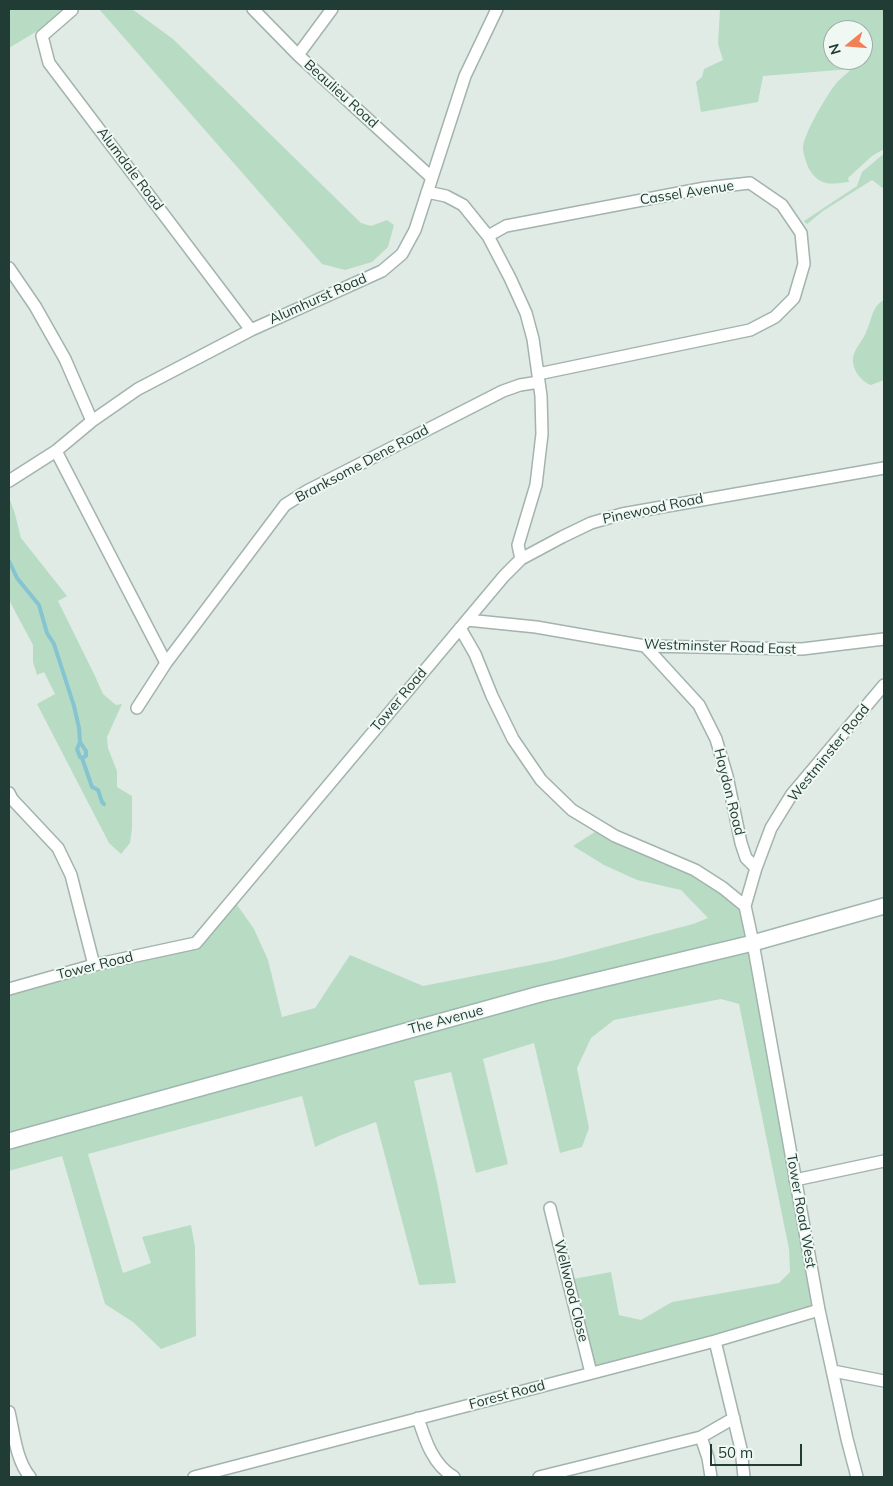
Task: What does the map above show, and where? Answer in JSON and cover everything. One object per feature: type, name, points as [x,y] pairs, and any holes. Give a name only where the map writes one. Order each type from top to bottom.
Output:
[{"type":"main road","name":"The Avenue","points":[[9,1140],[540,994],[753,943],[884,906]]},
{"type":"street","name":"Beaulieu Road","points":[[253,9],[298,55],[431,177]]},
{"type":"street","points":[[298,55],[332,9]]},
{"type":"street","name":"Alumhurst Road","points":[[9,481],[56,451],[138,389],[250,330],[382,271],[402,254],[415,230],[465,76],[497,9]]},
{"type":"street","name":"Alumdale Road","points":[[72,10],[42,36],[49,63],[250,330]]},
{"type":"street","name":"Cassel Avenue","points":[[488,236],[506,226],[705,188],[750,183],[782,205],[801,233],[804,264],[794,298],[775,317],[750,330],[538,378]]},
{"type":"street","points":[[427,192],[446,196],[463,205],[488,236],[526,313],[533,339],[541,396],[542,434],[536,485],[518,545],[521,559]]},
{"type":"street","points":[[9,268],[35,306],[65,360],[92,422]]},
{"type":"street","name":"Branksome Dene Road","points":[[137,708],[166,663],[285,505],[307,491],[503,391],[538,378]]},
{"type":"street","points":[[56,451],[166,663]]},
{"type":"street","name":"Pinewood Road","points":[[464,624],[504,576],[521,559],[591,523],[622,514],[884,468]]},
{"type":"street","points":[[464,624],[492,696],[513,739],[541,780],[572,810],[586,819],[615,836],[695,870],[723,888],[745,906],[753,943]]},
{"type":"street","name":"Westminster Road East","points":[[464,624],[536,627],[645,646],[802,649],[884,639]]},
{"type":"street","name":"Tower Road","points":[[9,989],[94,965],[196,942],[464,624]]},
{"type":"street","name":"Haydon Road","points":[[645,646],[699,705],[716,739],[728,776],[741,843],[746,858],[756,868]]},
{"type":"street","name":"Westminster Road","points":[[745,906],[756,868],[771,828],[792,794],[884,685]]},
{"type":"street","points":[[10,797],[58,848],[71,876],[94,965]]},
{"type":"street","name":"Tower Road West","points":[[753,943],[819,1310],[846,1439],[857,1477]]},
{"type":"street","points":[[795,1180],[884,1161]]},
{"type":"street","name":"Wellwood Close","points":[[550,1208],[592,1373]]},
{"type":"street","name":"Forest Road","points":[[194,1477],[715,1341],[819,1310]]},
{"type":"street","points":[[715,1341],[741,1449],[744,1477]]},
{"type":"street","points":[[833,1371],[884,1380]]},
{"type":"street","points":[[9,1412],[20,1460],[23,1469],[30,1477]]},
{"type":"street","points":[[418,1418],[424,1440],[438,1464],[454,1477]]},
{"type":"street","points":[[539,1477],[701,1437],[734,1418]]},
{"type":"street","points":[[701,1437],[712,1477]]},
{"type":"green space","points":[[9,9],[84,9],[72,10],[9,48]]},
{"type":"green space","points":[[99,9],[132,9],[173,39],[361,223],[371,226],[387,220],[394,225],[388,247],[372,262],[345,270],[322,264]]},
{"type":"green space","points":[[720,9],[884,9],[884,149],[872,156],[848,178],[849,182],[831,184],[822,182],[813,175],[804,155],[803,147],[807,133],[816,115],[838,81],[850,70],[873,70],[873,20],[823,20],[823,70],[838,70],[763,76],[758,102],[701,112],[696,82],[702,77],[704,69],[723,60],[718,44]]},
{"type":"green space","points":[[884,154],[884,189],[872,180],[823,211],[807,224],[804,221],[857,186],[862,172]]},
{"type":"green space","points":[[884,300],[884,380],[871,385],[858,374],[854,367],[853,358],[866,333],[875,309]]},
{"type":"green space","points":[[9,497],[21,538],[67,596],[58,601],[103,694],[116,705],[122,704],[107,737],[108,748],[117,771],[117,787],[132,796],[130,843],[121,854],[109,843],[37,704],[55,694],[44,672],[37,675],[33,662],[33,645],[9,600]]},
{"type":"green space","points":[[601,828],[695,870],[745,906],[819,1310],[591,1373],[568,1280],[611,1272],[619,1315],[641,1320],[672,1302],[779,1283],[790,1272],[789,1249],[739,1004],[721,999],[614,1020],[591,1038],[577,1068],[589,1128],[582,1147],[560,1153],[534,1043],[483,1059],[508,1164],[476,1173],[451,1072],[414,1081],[438,1187],[456,1283],[419,1285],[376,1122],[315,1147],[302,1096],[88,1154],[123,1273],[151,1263],[142,1237],[191,1225],[195,1247],[196,1336],[161,1349],[133,1322],[105,1304],[62,1156],[9,1171],[9,989],[196,943],[233,899],[254,929],[268,960],[282,1017],[315,1008],[350,955],[423,986],[556,960],[693,924],[708,918],[681,890],[637,880],[604,865],[573,846]]},
{"type":"waterway","points":[[9,561],[17,578],[39,605],[47,633],[54,644],[74,706],[80,742],[77,749],[92,787],[98,790],[104,804]]},
{"type":"waterway","points":[[80,742],[86,751],[86,756],[82,758]]}]
